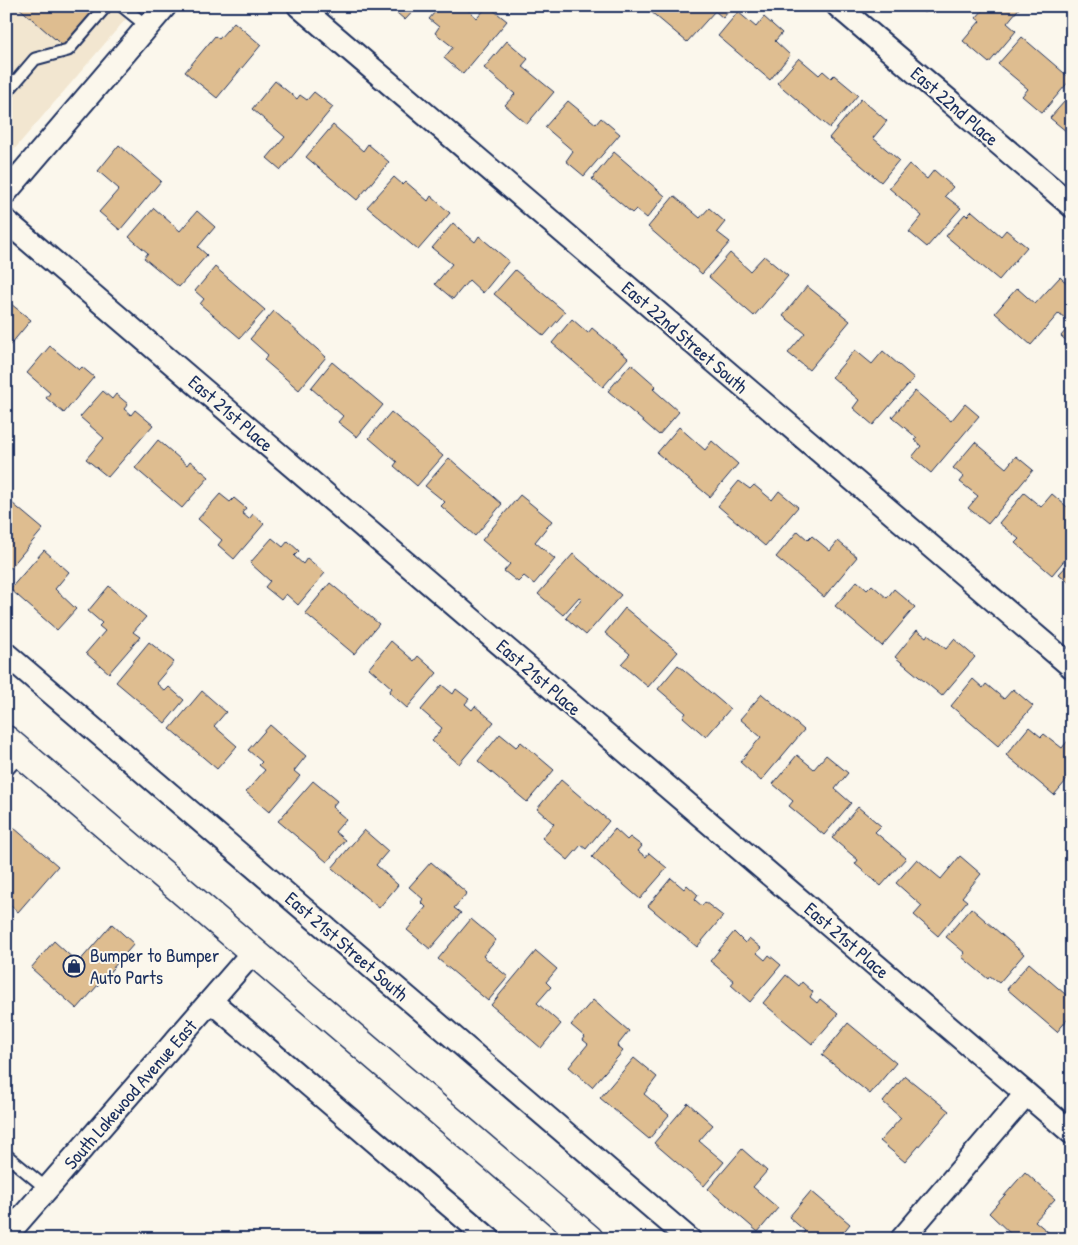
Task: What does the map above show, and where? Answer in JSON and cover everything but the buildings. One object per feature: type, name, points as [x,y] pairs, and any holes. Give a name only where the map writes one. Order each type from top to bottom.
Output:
[{"type":"main road","points":[[12,754],[253,952],[589,1239]]},
{"type":"street","points":[[6,192],[165,6]]},
{"type":"street","name":"East 22nd Street South","points":[[299,6],[1072,667]]},
{"type":"street","name":"East 22nd Place","points":[[838,6],[1072,206]]},
{"type":"street","name":"East 21st Place","points":[[6,221],[1072,1133]]},
{"type":"street","name":"East 21st Street South","points":[[6,654],[689,1239]]},
{"type":"street","name":"South Lakewood Avenue East","points":[[6,1236],[253,952]]},
{"type":"street","points":[[211,1001],[489,1239]]},
{"type":"street","points":[[902,1239],[1026,1094]]},
{"type":"lane","points":[[6,93],[35,59],[68,50],[106,6]]},
{"type":"lane","points":[[122,6],[148,27]]},
{"type":"lane","points":[[6,1155],[47,1189]]},
{"type":"shaded area","points":[[6,6],[137,6],[6,159]]},
{"type":"place","name":"Bumper to Bumper Auto Parts","points":[[74,966]]}]
